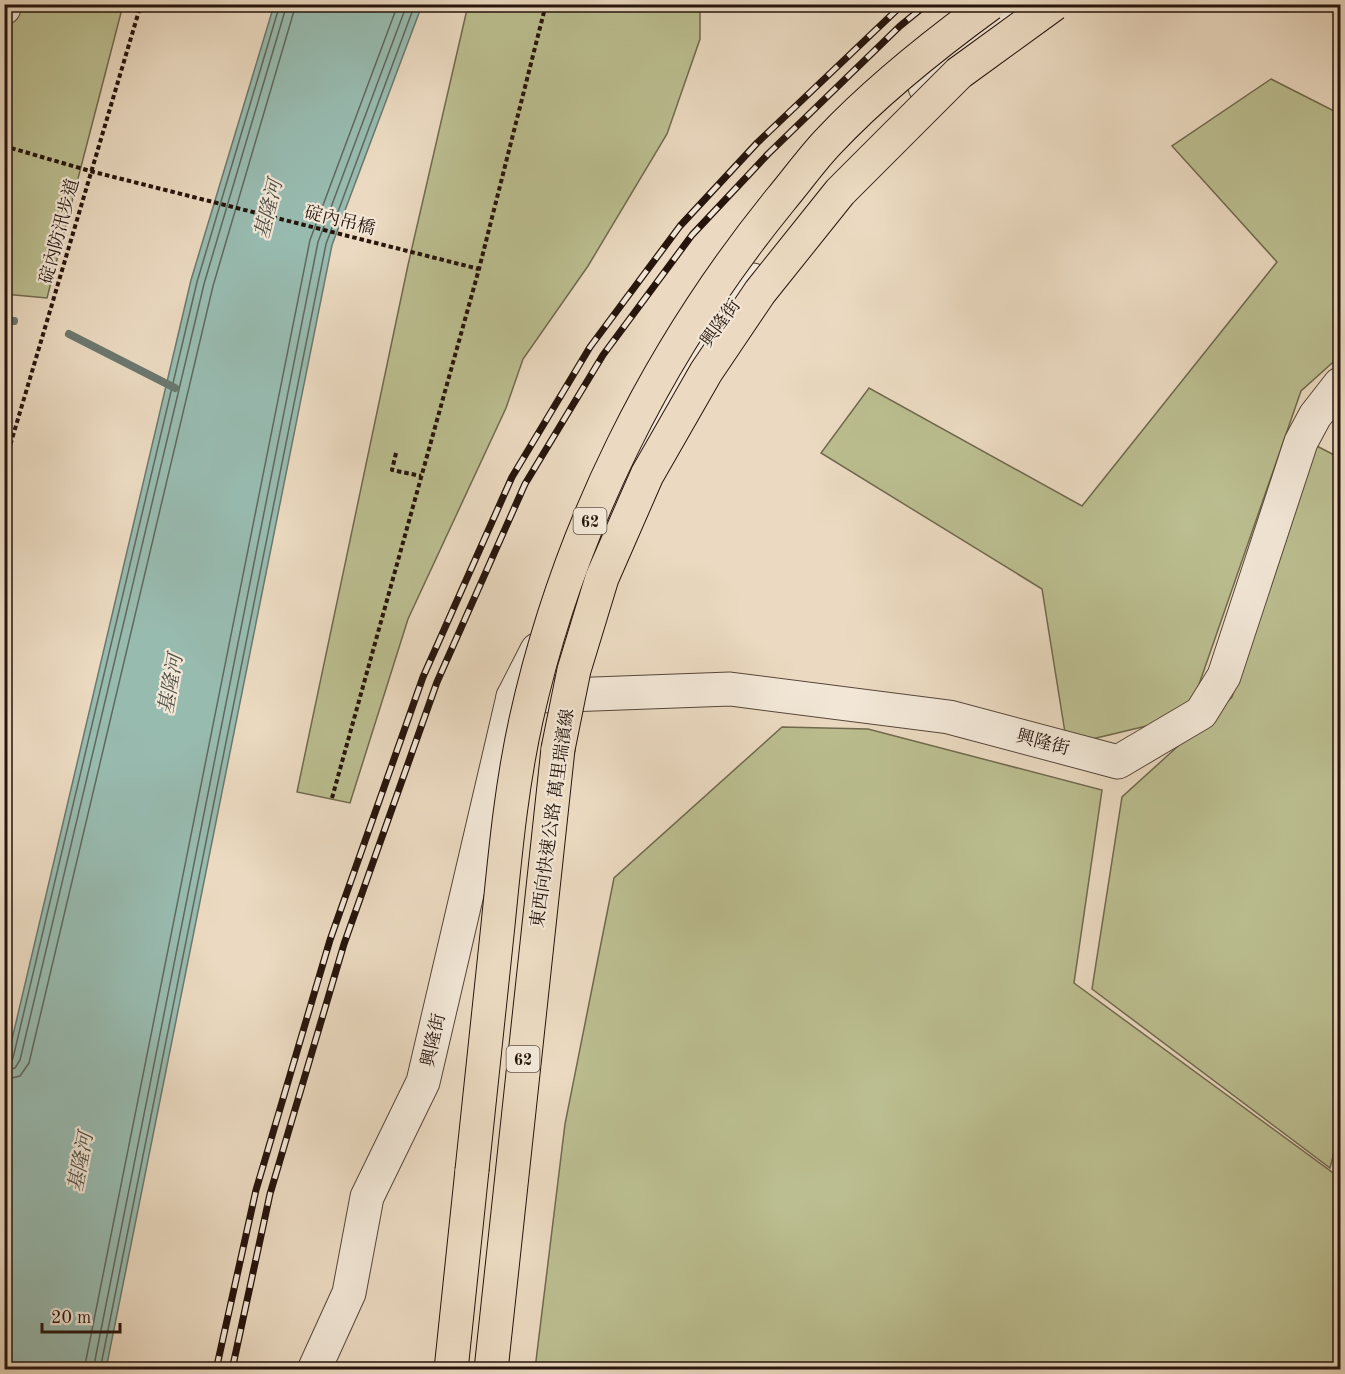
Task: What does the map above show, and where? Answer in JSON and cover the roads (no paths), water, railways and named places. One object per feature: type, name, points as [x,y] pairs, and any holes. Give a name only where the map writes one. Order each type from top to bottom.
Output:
[{"type":"highway","name":"東西向快速公路 萬里瑞濱線","points":[[451,1370],[509,812],[526,720],[547,640],[576,553],[615,461],[663,368],[733,258],[828,142],[937,42],[990,4]]},
{"type":"highway","name":"東西向快速公路 萬里瑞濱線","points":[[491,1370],[558,749],[574,670],[602,578],[647,475],[712,363],[760,292],[840,192],[959,73],[1054,4]]},
{"type":"street","name":"興隆街","points":[[314,1370],[349,1293],[367,1197],[423,1082],[513,697],[654,423],[715,326],[850,165],[1005,4]]},
{"type":"street","name":"興隆街","points":[[513,697],[730,689],[950,717],[1118,762],[1201,713],[1224,676],[1301,442],[1335,405]]},
{"type":"water","name":"基隆河","points":[[274,5],[422,5],[332,245],[106,1369],[5,1369],[5,1069],[191,280]]},
{"type":"waterway","points":[[4,320],[14,321]]},
{"type":"waterway","points":[[69,334],[175,388]]},
{"type":"railway","points":[[216,1370],[256,1190],[330,940],[423,677],[512,477],[590,347],[680,226],[757,143],[903,4]]},
{"type":"railway","points":[[232,1370],[270,1194],[344,944],[437,682],[525,484],[603,355],[692,235],[768,154],[900,26],[927,4]]}]
